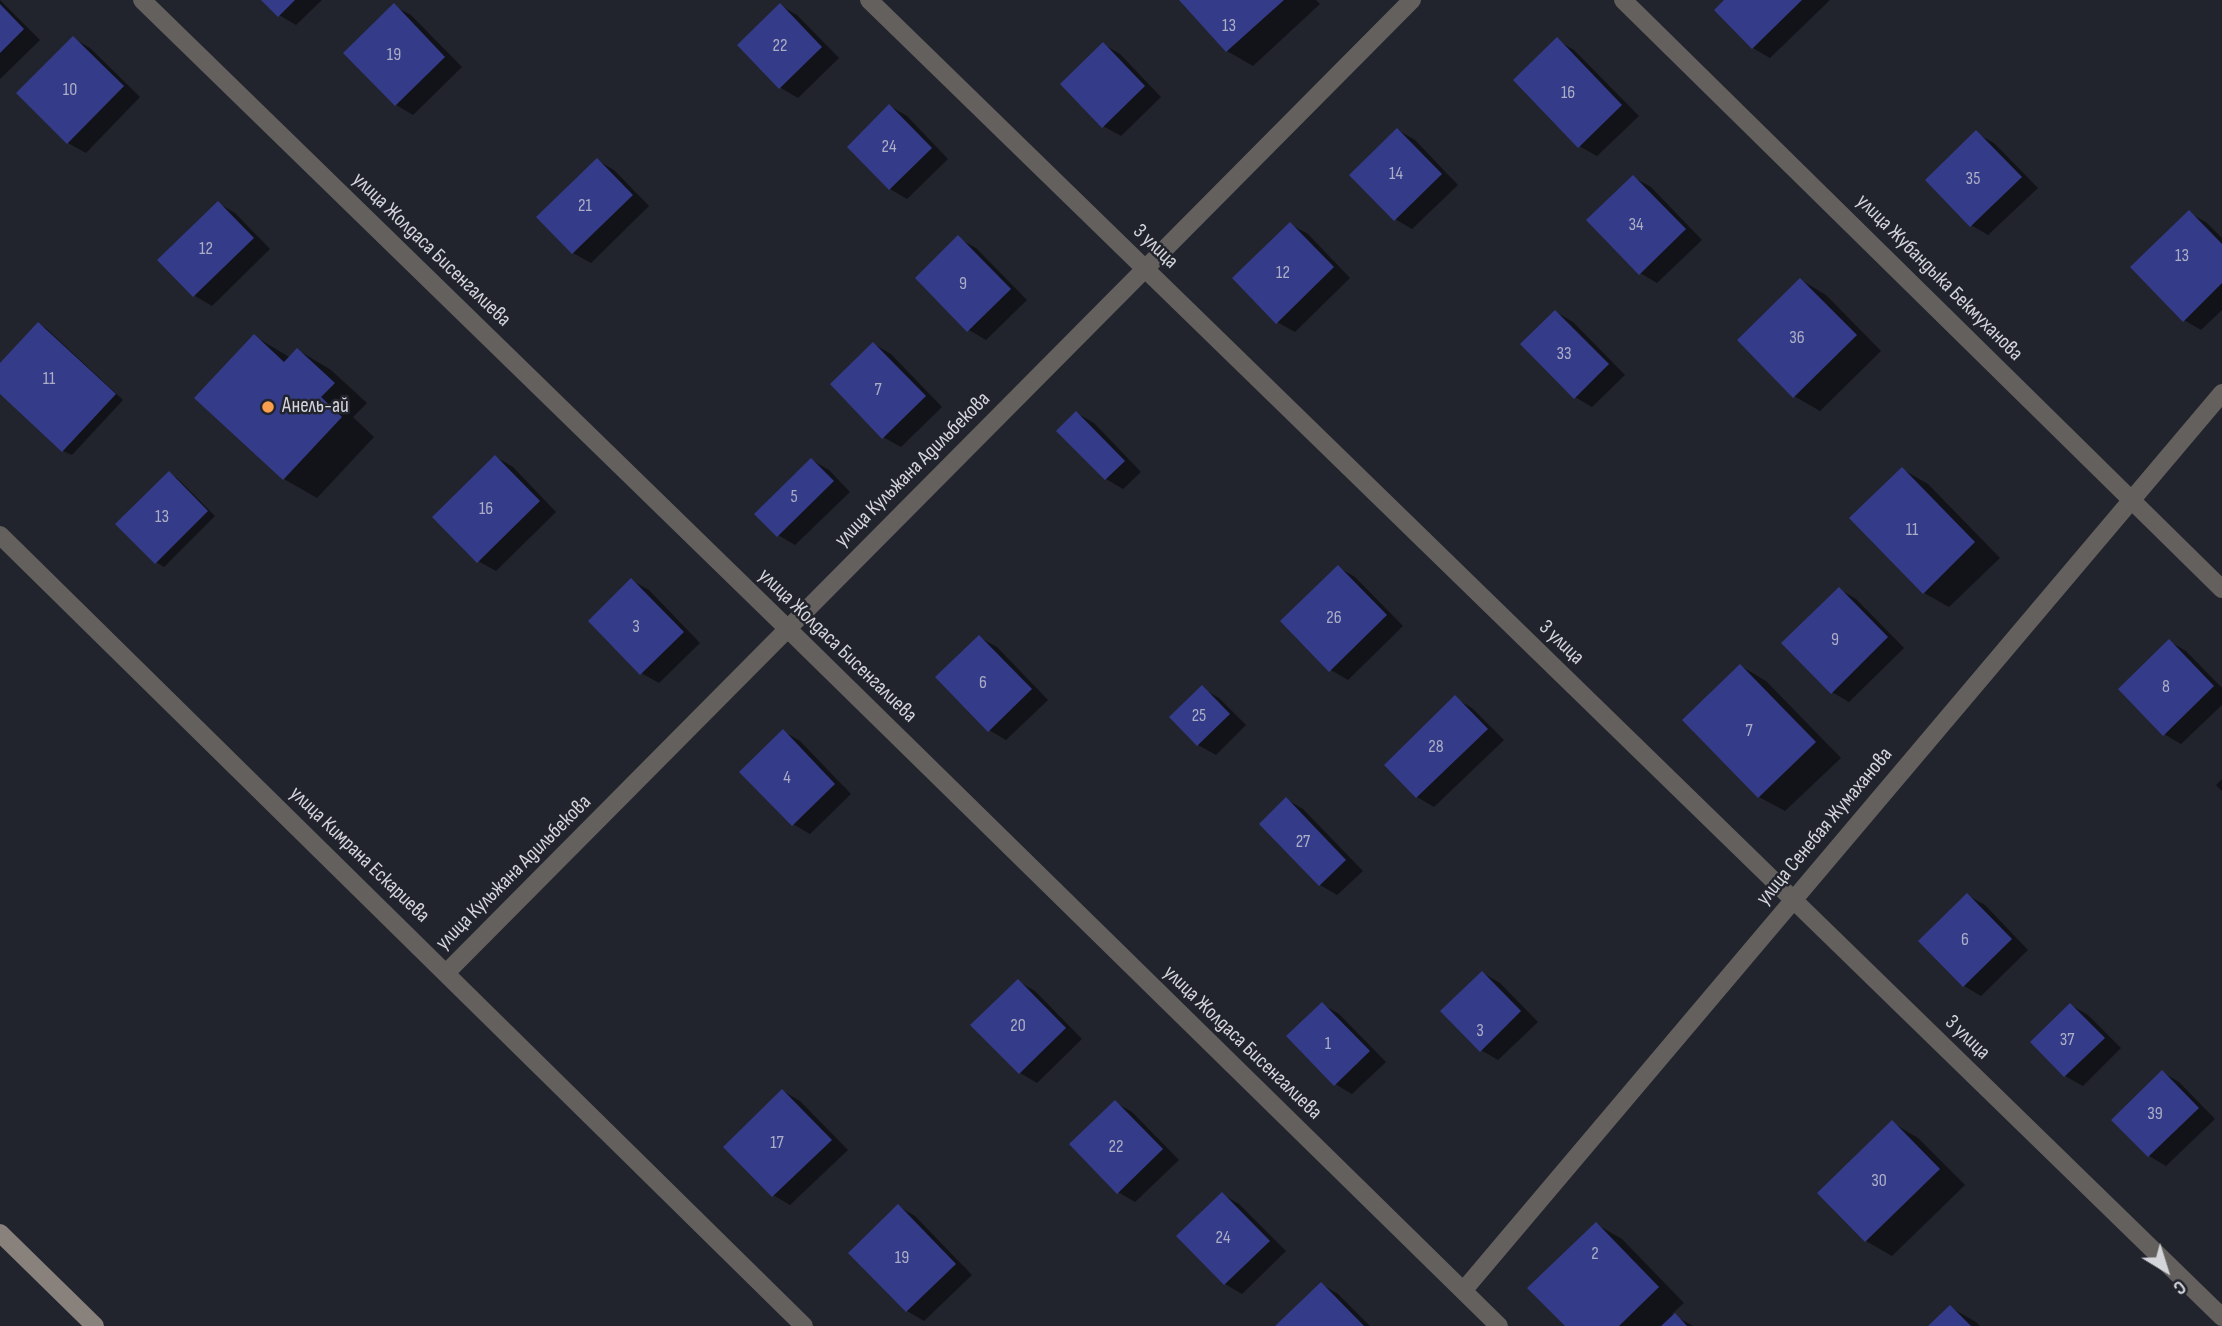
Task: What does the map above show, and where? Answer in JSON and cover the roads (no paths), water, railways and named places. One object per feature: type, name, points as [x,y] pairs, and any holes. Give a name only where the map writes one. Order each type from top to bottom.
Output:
[{"type":"main road","points":[[0,1233],[95,1326]]},
{"type":"street","name":"улица Жолдаса Бисенгалиева","points":[[142,0],[1499,1326]]},
{"type":"street","name":"3 улица","points":[[869,0],[2222,1317]]},
{"type":"street","name":"улица Кульжана Адильбекова","points":[[446,973],[1412,0]]},
{"type":"street","name":"улица Жубандыка Бекмуханова","points":[[1623,0],[2222,589]]},
{"type":"street","name":"улица Сенебая Жумаханова","points":[[1463,1291],[2222,393]]},
{"type":"street","name":"улица Кимрана Ескариева","points":[[0,535],[804,1326]]},
{"type":"place","name":"Анель-ай","points":[[268,407]]}]
